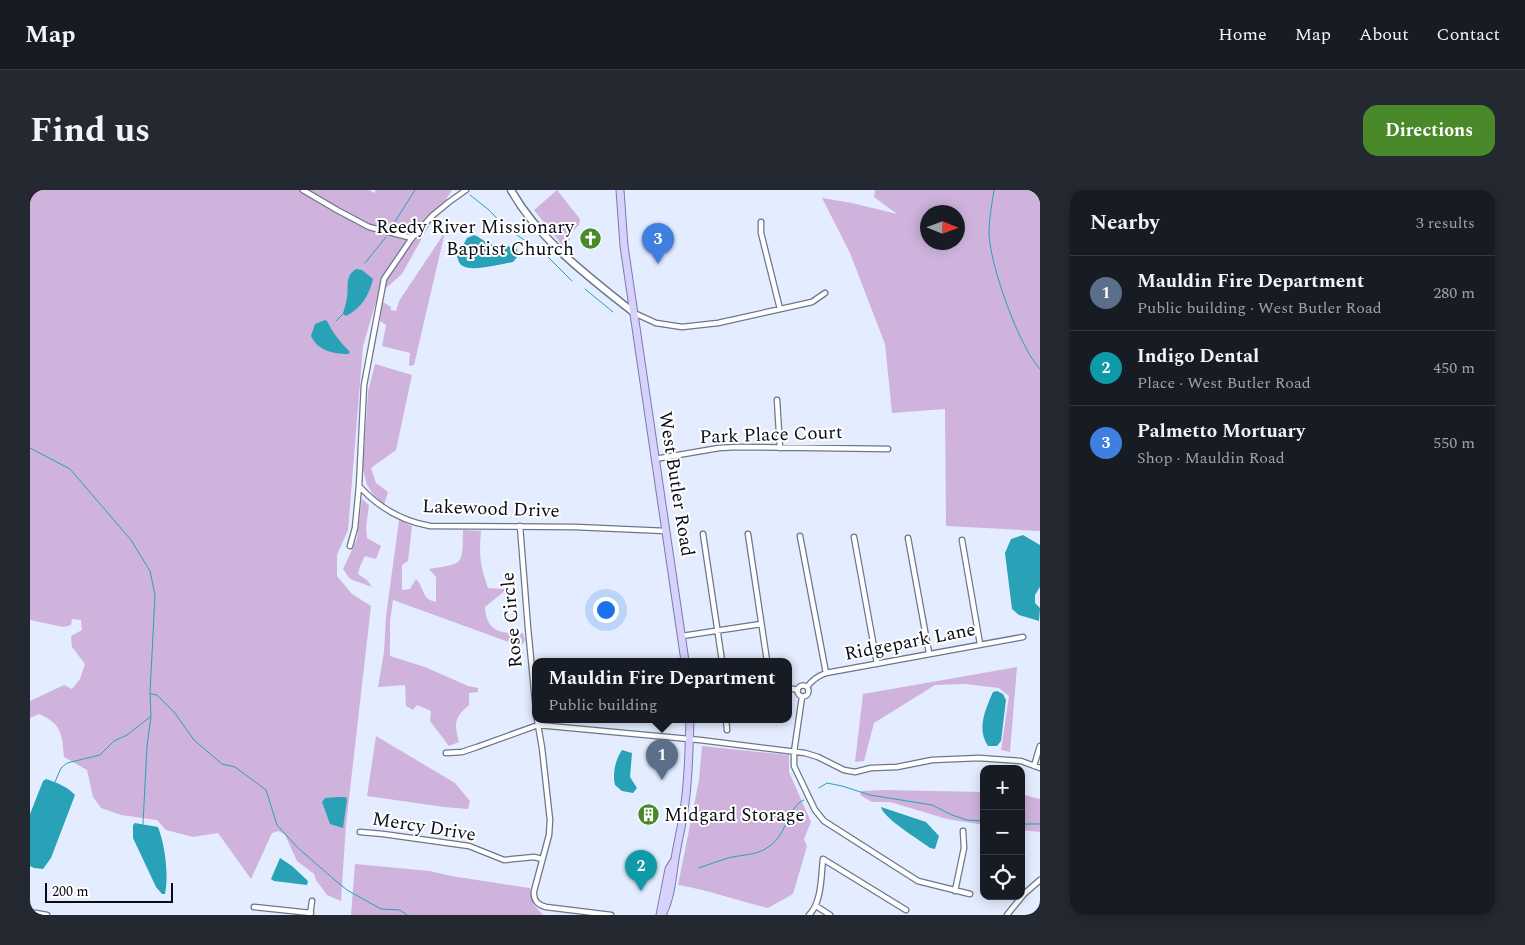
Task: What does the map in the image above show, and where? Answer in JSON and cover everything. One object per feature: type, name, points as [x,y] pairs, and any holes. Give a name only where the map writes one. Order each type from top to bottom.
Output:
[{"type":"main road","points":[[511,190],[528,215],[553,244],[633,312]]},
{"type":"main road","name":"West Butler Road","points":[[620,190],[621,226],[685,658]]},
{"type":"main road","points":[[661,915],[665,909],[674,872],[674,860],[685,802],[690,723]]},
{"type":"street","points":[[303,190],[369,227],[412,238]]},
{"type":"street","points":[[350,546],[356,528],[364,385],[381,288],[388,271],[412,238],[438,210],[466,190]]},
{"type":"street","points":[[761,222],[765,250],[780,309]]},
{"type":"street","points":[[633,312],[656,323],[682,327],[718,323],[812,302],[825,293]]},
{"type":"street","points":[[777,400],[780,448]]},
{"type":"street","name":"Park Place Court","points":[[656,459],[719,448],[888,449]]},
{"type":"street","name":"Lakewood Drive","points":[[359,486],[376,504],[385,510],[420,524],[666,531]]},
{"type":"street","name":"Rose Circle","points":[[520,526],[532,670]]},
{"type":"street","points":[[703,534],[722,658]]},
{"type":"street","points":[[748,534],[767,658]]},
{"type":"street","points":[[800,536],[826,673]]},
{"type":"street","points":[[854,537],[876,664]]},
{"type":"street","points":[[908,538],[929,654]]},
{"type":"street","points":[[962,540],[980,644]]},
{"type":"street","points":[[682,636],[761,624]]},
{"type":"street","name":"Ridgepark Lane","points":[[807,687],[815,678],[826,673],[1023,637]]},
{"type":"street","points":[[798,690],[802,686],[807,687],[809,693],[807,696],[802,697]]},
{"type":"street","points":[[792,689],[798,690]]},
{"type":"street","points":[[798,690],[799,695],[802,697],[794,752],[794,766],[814,810],[824,821],[918,882],[970,894]]},
{"type":"street","points":[[726,723],[726,730]]},
{"type":"street","points":[[538,725],[550,820],[534,899],[539,905],[546,907],[611,915]]},
{"type":"street","points":[[446,753],[462,752],[538,725],[689,739],[794,752],[818,757],[837,768],[849,771],[897,767],[932,760],[979,758],[1007,759],[1040,768]]},
{"type":"street","points":[[1034,766],[1040,746]]},
{"type":"street","points":[[955,891],[964,848],[963,831]]},
{"type":"street","name":"Mercy Drive","points":[[360,832],[469,846],[504,860],[542,859]]},
{"type":"street","points":[[809,915],[816,906],[823,859],[906,910]]},
{"type":"street","points":[[1007,915],[1024,894],[1040,880]]},
{"type":"street","points":[[254,907],[311,914],[312,901]]},
{"type":"street","points":[[816,906],[830,915]]},
{"type":"street","points":[[30,912],[47,915]]},
{"type":"shaded area","points":[[30,190],[369,190],[374,193],[376,190],[452,190],[402,274],[378,295],[363,346],[348,530],[337,555],[337,576],[352,594],[371,606],[346,825],[341,901],[327,895],[314,874],[297,861],[285,835],[279,831],[272,833],[251,879],[218,833],[193,837],[166,830],[157,820],[121,815],[101,808],[93,797],[87,770],[64,757],[61,736],[56,726],[39,714],[30,718],[30,701],[64,685],[72,689],[80,679],[85,664],[72,647],[71,636],[82,630],[81,620],[72,619],[71,625],[63,627],[30,620]]},
{"type":"shaded area","points":[[557,190],[580,219],[579,225],[569,235],[570,240],[563,246],[534,210]]},
{"type":"shaded area","points":[[875,190],[1040,190],[1040,531],[946,526],[945,409],[892,413],[885,344],[850,253],[822,198],[897,214],[874,197]]},
{"type":"shaded area","points":[[445,232],[414,365],[409,366],[410,353],[382,346],[386,325],[380,321],[383,302],[391,307],[391,310],[396,311],[399,301]]},
{"type":"shaded area","points":[[375,364],[412,375],[396,450],[371,468],[376,483],[388,492],[384,505],[367,485],[363,469],[368,392]]},
{"type":"shaded area","points":[[362,499],[369,505],[366,527],[367,538],[381,546],[376,559],[365,556],[358,574],[367,580],[372,587],[350,579],[343,569],[357,539]]},
{"type":"shaded area","points":[[399,520],[412,526],[408,561],[402,565],[402,590],[410,589],[416,579],[425,596],[431,601],[436,602],[436,577],[429,569],[455,564],[459,561],[462,550],[463,530],[481,531],[481,560],[488,588],[507,589],[485,607],[488,622],[502,632],[523,633],[525,640],[523,644],[514,644],[393,600],[390,622],[390,656],[425,667],[468,686],[478,688],[478,692],[469,693],[469,705],[456,721],[459,742],[449,746],[430,721],[431,711],[417,705],[413,710],[406,706],[405,685],[378,687],[384,652],[386,616]]},
{"type":"shaded area","points":[[1017,667],[1010,752],[1001,750],[1009,696],[999,688],[965,684],[935,685],[874,723],[864,761],[855,762],[863,694]]},
{"type":"shaded area","points":[[376,736],[455,783],[470,801],[468,809],[367,796]]},
{"type":"shaded area","points":[[702,746],[789,755],[789,772],[811,822],[804,839],[807,846],[793,894],[768,908],[678,885],[699,780]]},
{"type":"shaded area","points":[[861,791],[980,792],[980,824],[947,819],[890,802],[872,802],[860,795]]},
{"type":"shaded area","points":[[1025,795],[1040,799],[1040,832],[1025,830]]},
{"type":"shaded area","points":[[355,864],[430,871],[530,888],[534,905],[543,915],[351,915]]},
{"type":"water","points":[[474,235],[495,245],[517,249],[518,256],[513,262],[480,268],[467,268],[460,263],[457,256],[467,238]]},
{"type":"water","points":[[356,269],[362,270],[373,279],[364,300],[352,313],[346,316],[343,314],[347,298],[348,279]]},
{"type":"water","points":[[325,320],[350,352],[348,354],[327,351],[314,341],[311,336],[315,324]]},
{"type":"water","points":[[1023,535],[1040,545],[1040,587],[1035,595],[1035,603],[1040,608],[1039,621],[1019,615],[1012,609],[1005,553],[1011,539]]},
{"type":"water","points":[[997,691],[1003,694],[1006,700],[1001,741],[997,746],[988,746],[984,739],[983,719],[993,692]]},
{"type":"water","points":[[622,750],[632,753],[630,777],[637,788],[633,793],[622,791],[615,785],[615,766]]},
{"type":"water","points":[[46,779],[62,785],[75,795],[51,858],[43,869],[30,866],[30,814],[43,781]]},
{"type":"water","points":[[346,797],[343,828],[330,824],[322,802],[325,798]]},
{"type":"water","points":[[881,807],[926,822],[939,836],[935,849],[930,848],[895,823]]},
{"type":"water","points":[[135,823],[158,827],[166,860],[167,878],[165,894],[162,894],[156,887],[133,838],[133,825]]},
{"type":"water","points":[[280,858],[308,881],[307,885],[271,879]]},
{"type":"waterway","points":[[391,228],[415,190]]},
{"type":"waterway","points":[[994,190],[989,232],[994,263],[1007,304],[1023,343],[1040,369]]},
{"type":"waterway","points":[[470,195],[489,210],[504,226],[546,255],[572,281]]},
{"type":"waterway","points":[[365,263],[386,237]]},
{"type":"waterway","points":[[585,289],[613,312]]},
{"type":"waterway","points":[[336,321],[343,314]]},
{"type":"waterway","points":[[30,448],[70,469],[131,540],[150,571],[155,595],[150,693],[151,716],[147,746],[143,824]]},
{"type":"waterway","points":[[151,694],[157,695],[174,712],[194,740],[222,764],[235,767],[266,790],[277,825],[298,848],[336,881],[347,890],[381,909],[400,910],[407,915]]},
{"type":"waterway","points":[[55,782],[61,768],[67,763],[100,755],[114,741],[127,735],[150,717]]},
{"type":"waterway","points":[[819,788],[827,783],[842,786],[870,795],[932,805],[967,820],[980,821]]},
{"type":"waterway","points":[[699,868],[728,858],[756,853],[766,849],[781,834],[794,808],[804,800]]},
{"type":"waterway","points":[[1025,824],[1040,824]]},
{"type":"place","name":"Reedy River Missionary Baptist Church","points":[[590,238]]},
{"type":"place","name":"Palmetto Mortuary","points":[[658,264]]},
{"type":"place","name":"Mauldin Fire Department","points":[[662,780]]},
{"type":"place","name":"Midgard Storage","points":[[648,815]]},
{"type":"place","name":"Indigo Dental","points":[[641,891]]}]
